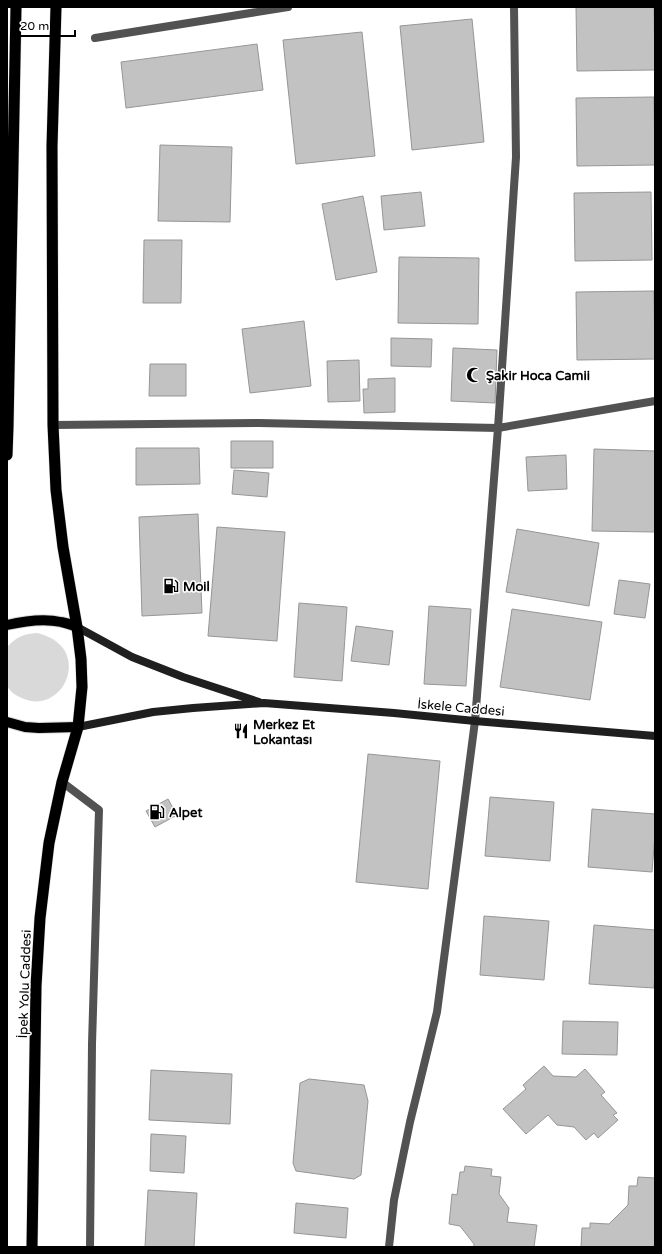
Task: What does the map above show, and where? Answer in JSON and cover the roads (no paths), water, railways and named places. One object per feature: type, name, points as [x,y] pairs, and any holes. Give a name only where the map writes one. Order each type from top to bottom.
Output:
[{"type":"highway","points":[[7,455],[16,7]]},
{"type":"highway","name":"İpek Yolu Caddesi","points":[[32,1247],[36,986],[40,926],[49,842],[62,782],[78,727],[82,687],[81,659],[77,627],[63,548],[56,490],[53,425],[52,146],[56,7]]},
{"type":"main road","points":[[7,625],[25,621],[42,620],[61,622],[77,627],[132,657],[184,677],[264,703]]},
{"type":"main road","points":[[7,722],[25,727],[78,727],[153,712],[264,703]]},
{"type":"main road","name":"İskele Caddesi","points":[[264,703],[655,736]]},
{"type":"street","points":[[95,38],[288,7]]},
{"type":"street","points":[[389,1247],[394,1200],[409,1129],[437,1012],[475,721],[498,428],[516,157],[514,7]]},
{"type":"street","points":[[53,425],[259,424],[498,428],[655,402]]},
{"type":"street","points":[[62,782],[99,810],[92,1044],[90,1247]]},
{"type":"place","name":"Şakir Hoca Camii","points":[[474,375]]},
{"type":"place","name":"Moil","points":[[171,586]]},
{"type":"place","name":"Merkez Et Lokantası","points":[[241,731]]},
{"type":"place","name":"Alpet","points":[[157,812]]}]
